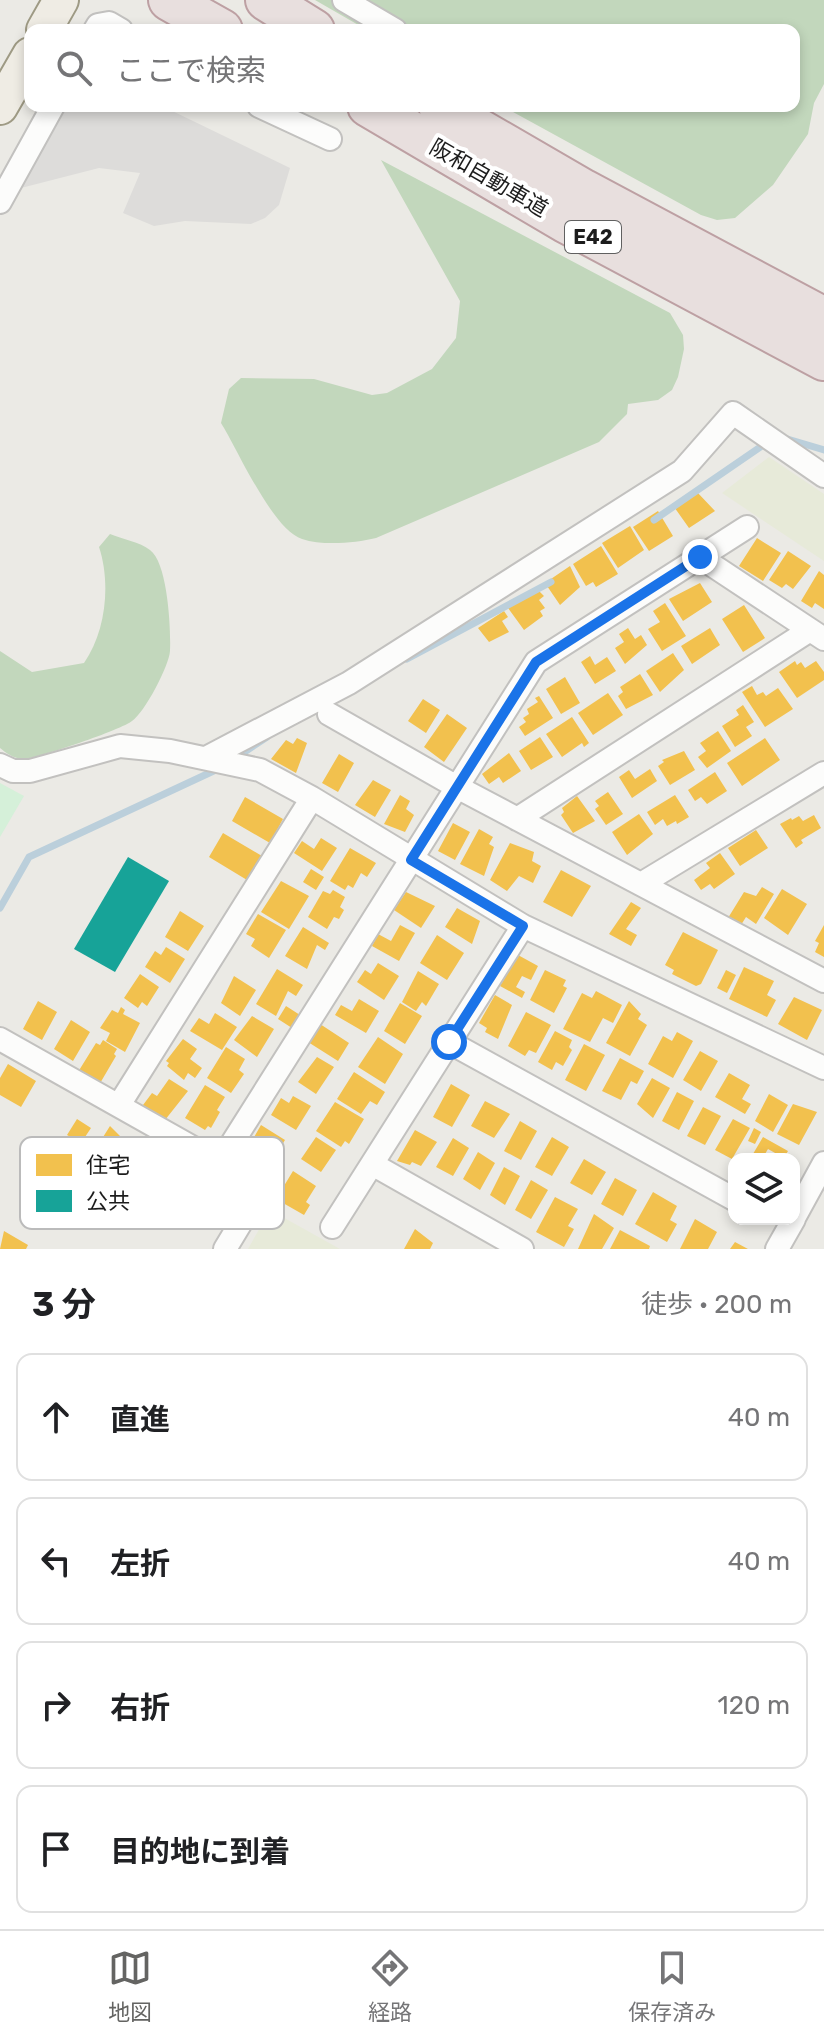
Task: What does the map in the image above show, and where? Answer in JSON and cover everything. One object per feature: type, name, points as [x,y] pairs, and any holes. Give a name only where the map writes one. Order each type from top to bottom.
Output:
[{"type":"highway","points":[[169,0],[211,24]]},
{"type":"highway","points":[[197,0],[235,24]]},
{"type":"highway","points":[[266,0],[304,24]]},
{"type":"highway","name":"阪和自動車道","points":[[378,112],[579,229],[824,360]]},
{"type":"highway","name":"阪和自動車道","points":[[449,112],[623,212],[824,318]]},
{"type":"main road","points":[[47,24],[61,0]]},
{"type":"main road","points":[[0,107],[24,65]]},
{"type":"street","points":[[344,0],[385,24]]},
{"type":"street","points":[[0,202],[7,175],[49,112]]},
{"type":"street","points":[[272,112],[330,139]]},
{"type":"street","points":[[206,758],[349,683],[682,471],[733,413],[824,476]]},
{"type":"street","points":[[236,1137],[536,662],[747,527]]},
{"type":"street","points":[[517,819],[817,634],[700,557]]},
{"type":"street","points":[[329,714],[457,787],[824,981]]},
{"type":"street","points":[[0,765],[13,771],[30,771],[120,746],[146,747],[260,770],[312,798],[523,926],[824,1068]]},
{"type":"street","points":[[641,884],[824,773]]},
{"type":"street","points":[[119,1105],[312,798]]},
{"type":"street","points":[[332,1227],[523,926]]},
{"type":"street","points":[[0,1039],[175,1137]]},
{"type":"street","points":[[449,1042],[728,1196]]},
{"type":"street","points":[[824,1051],[824,1061]]},
{"type":"street","points":[[785,1227],[824,1163]]},
{"type":"street","points":[[372,1164],[522,1249]]},
{"type":"street","points":[[225,1249],[237,1229]]},
{"type":"green space","points":[[315,0],[824,0],[824,84],[814,103],[808,134],[773,185],[735,218],[717,220],[701,215],[513,112],[800,112],[800,24],[357,24]]},
{"type":"green space","points":[[381,160],[670,313],[683,335],[684,349],[672,390],[658,400],[628,404],[627,414],[599,442],[376,538],[339,543],[310,541],[291,532],[279,520],[221,423],[229,389],[241,378],[314,379],[372,395],[387,393],[432,369],[456,338],[460,301]]},
{"type":"green space","points":[[769,457],[824,494],[824,561],[722,493]]},
{"type":"green space","points":[[110,534],[146,547],[161,568],[169,613],[170,651],[161,677],[137,716],[125,725],[43,755],[22,759],[13,756],[0,748],[0,651],[32,672],[84,663],[102,622],[105,576],[99,547]]},
{"type":"green space","points":[[0,783],[24,796],[0,837]]},
{"type":"green space","points":[[284,1218],[340,1249],[248,1249],[259,1229],[284,1229]]},
{"type":"shaded area","points":[[62,112],[174,112],[290,168],[279,205],[265,218],[251,224],[185,221],[154,226],[123,213],[140,173],[99,168],[21,188]]},
{"type":"building: 住宅","points":[[697,492],[715,511],[689,528],[672,504]]},
{"type":"building: 住宅","points":[[658,511],[673,536],[649,551],[633,527]]},
{"type":"building: 住宅","points":[[630,526],[644,550],[618,568],[602,543]]},
{"type":"building: 住宅","points":[[757,538],[781,553],[763,581],[739,566]]},
{"type":"building: 住宅","points":[[601,546],[618,574],[596,587],[593,582],[586,586],[573,564]]},
{"type":"building: 住宅","points":[[788,551],[811,566],[793,589],[786,584],[782,588],[769,580]]},
{"type":"building: 住宅","points":[[570,566],[580,587],[560,605],[545,583]]},
{"type":"building: 住宅","points":[[819,571],[824,575],[824,609],[815,603],[812,608],[801,601]]},
{"type":"building: 住宅","points":[[700,583],[712,602],[683,621],[669,599]]},
{"type":"building: 住宅","points":[[538,590],[544,596],[539,600],[545,608],[540,611],[543,616],[524,630],[508,608]]},
{"type":"building: 住宅","points":[[665,603],[686,636],[662,651],[648,629],[660,622],[653,611]]},
{"type":"building: 住宅","points":[[744,605],[765,638],[743,652],[722,619]]},
{"type":"building: 住宅","points":[[504,611],[508,617],[502,621],[509,632],[489,642],[478,628]]},
{"type":"building: 住宅","points":[[628,628],[635,639],[641,635],[647,645],[625,664],[615,648],[624,642],[619,634]]},
{"type":"building: 住宅","points":[[710,628],[720,645],[692,664],[681,646]]},
{"type":"building: 住宅","points":[[673,653],[684,670],[660,692],[646,671]]},
{"type":"building: 住宅","points":[[590,656],[595,665],[607,657],[616,671],[595,684],[581,662]]},
{"type":"building: 住宅","points":[[795,661],[797,665],[801,662],[805,668],[816,661],[824,672],[824,680],[797,698],[779,672]]},
{"type":"building: 住宅","points":[[640,674],[653,695],[626,709],[618,696],[623,692],[620,687]]},
{"type":"building: 住宅","points":[[565,677],[580,703],[561,714],[546,689]]},
{"type":"building: 住宅","points":[[752,686],[757,695],[763,692],[766,696],[778,688],[793,709],[765,727],[742,692]]},
{"type":"building: 住宅","points":[[608,693],[623,715],[593,735],[578,713]]},
{"type":"building: 住宅","points":[[539,696],[553,718],[525,736],[519,727],[526,722],[523,718],[529,714],[527,709],[538,702],[535,698]]},
{"type":"building: 住宅","points":[[423,699],[440,710],[426,733],[408,721]]},
{"type":"building: 住宅","points":[[743,705],[754,722],[746,727],[752,736],[735,747],[722,726],[739,715],[736,710]]},
{"type":"building: 住宅","points":[[447,714],[467,728],[444,762],[424,747]]},
{"type":"building: 住宅","points":[[572,717],[589,743],[584,747],[582,743],[562,757],[546,734]]},
{"type":"building: 住宅","points":[[718,731],[731,751],[707,768],[698,757],[706,751],[700,743]]},
{"type":"building: 住宅","points":[[540,737],[553,757],[531,770],[519,751]]},
{"type":"building: 住宅","points":[[297,738],[307,743],[296,773],[271,759],[286,740],[293,744]]},
{"type":"building: 住宅","points":[[765,738],[780,760],[742,786],[727,763]]},
{"type":"building: 住宅","points":[[684,751],[695,770],[670,785],[658,766],[664,762],[662,760]]},
{"type":"building: 住宅","points":[[509,753],[521,771],[503,783],[499,777],[489,784],[482,774]]},
{"type":"building: 住宅","points":[[339,754],[354,763],[338,792],[322,783]]},
{"type":"building: 住宅","points":[[650,769],[657,781],[632,798],[619,777],[629,770],[635,779]]},
{"type":"building: 住宅","points":[[715,772],[727,791],[707,804],[701,797],[695,801],[688,790]]},
{"type":"building: 住宅","points":[[373,780],[391,790],[375,817],[355,805]]},
{"type":"building: 住宅","points":[[608,792],[623,814],[606,825],[595,809],[599,806],[595,801]]},
{"type":"building: 住宅","points":[[400,795],[410,801],[406,809],[414,815],[405,832],[384,824]]},
{"type":"building: 住宅","points":[[675,795],[689,817],[677,824],[676,821],[667,826],[663,819],[655,825],[647,812]]},
{"type":"building: 住宅","points":[[577,796],[595,821],[573,833],[561,815],[564,812],[562,808]]},
{"type":"building: 住宅","points":[[245,797],[283,819],[270,843],[232,821]]},
{"type":"building: 住宅","points":[[639,814],[653,834],[627,855],[612,832]]},
{"type":"building: 住宅","points":[[814,815],[821,828],[801,840],[803,843],[796,848],[780,824],[799,816],[803,821]]},
{"type":"building: 住宅","points":[[453,823],[470,832],[455,860],[438,851]]},
{"type":"building: 住宅","points":[[479,829],[493,837],[489,844],[494,847],[484,876],[460,864]]},
{"type":"building: 住宅","points":[[756,830],[768,848],[740,866],[728,848]]},
{"type":"building: 住宅","points":[[223,833],[262,856],[247,880],[209,857]]},
{"type":"building: 住宅","points":[[321,838],[337,848],[322,871],[294,853],[302,841],[314,849]]},
{"type":"building: 住宅","points":[[510,843],[534,852],[532,861],[541,866],[533,883],[519,876],[507,891],[490,880]]},
{"type":"building: 住宅","points":[[350,848],[376,863],[367,877],[361,873],[353,888],[348,885],[345,890],[330,881]]},
{"type":"building: 住宅","points":[[720,853],[735,874],[714,889],[710,884],[701,890],[694,880],[710,868],[706,863]]},
{"type":"building: 住宅","points":[[311,869],[324,877],[316,890],[303,882]]},
{"type":"building: 住宅","points":[[561,870],[591,886],[572,917],[543,902]]},
{"type":"building: 住宅","points":[[281,881],[309,896],[289,929],[261,912]]},
{"type":"building: 住宅","points":[[762,887],[774,894],[756,924],[746,917],[741,925],[728,918],[744,892],[756,896]]},
{"type":"building: 住宅","points":[[782,889],[807,904],[788,935],[764,918]]},
{"type":"building: 住宅","points":[[333,890],[345,897],[340,907],[344,910],[339,919],[334,917],[327,929],[308,917],[323,891],[330,894]]},
{"type":"building: 住宅","points":[[406,892],[435,906],[421,928],[394,910]]},
{"type":"building: 住宅","points":[[631,902],[641,908],[626,929],[637,935],[631,946],[609,934]]},
{"type":"building: 住宅","points":[[457,908],[480,921],[472,944],[445,927]]},
{"type":"building: 住宅","points":[[180,911],[204,926],[188,951],[165,937]]},
{"type":"building: 住宅","points":[[258,914],[286,930],[269,958],[251,946],[255,939],[246,934]]},
{"type":"building: 住宅","points":[[400,925],[415,933],[399,961],[372,946],[378,934],[391,941]]},
{"type":"building: 住宅","points":[[824,925],[824,957],[815,952],[819,943],[815,941]]},
{"type":"building: 住宅","points":[[303,927],[329,943],[325,950],[317,945],[307,969],[285,956]]},
{"type":"building: 住宅","points":[[683,932],[718,950],[701,984],[696,986],[672,974],[674,970],[665,965]]},
{"type":"building: 住宅","points":[[437,935],[464,953],[447,980],[420,963]]},
{"type":"building: 住宅","points":[[166,947],[185,959],[170,983],[145,967],[155,951],[161,955]]},
{"type":"building: 住宅","points":[[518,955],[538,966],[531,980],[522,976],[516,987],[525,992],[522,998],[500,986]]},
{"type":"building: 住宅","points":[[378,963],[399,976],[384,1000],[357,982],[365,970],[371,974]]},
{"type":"building: 住宅","points":[[744,967],[774,981],[767,995],[776,1000],[767,1017],[729,999]]},
{"type":"building: 住宅","points":[[277,969],[303,985],[296,996],[288,991],[276,1016],[256,1004]]},
{"type":"building: 住宅","points":[[545,970],[566,980],[563,986],[567,988],[554,1013],[530,1000]]},
{"type":"building: 住宅","points":[[726,970],[736,975],[727,993],[717,988]]},
{"type":"building: 住宅","points":[[418,971],[439,984],[426,1006],[422,1002],[416,1011],[402,1002]]},
{"type":"building: 住宅","points":[[140,974],[159,987],[147,1006],[142,1002],[138,1008],[124,998]]},
{"type":"building: 住宅","points":[[234,976],[256,990],[240,1016],[221,1003]]},
{"type":"building: 住宅","points":[[596,991],[622,1005],[613,1023],[603,1018],[590,1042],[563,1029],[582,993],[592,998]]},
{"type":"building: 住宅","points":[[495,995],[512,1005],[498,1039],[485,1032],[487,1028],[479,1023]]},
{"type":"building: 住宅","points":[[794,997],[822,1010],[807,1040],[778,1024]]},
{"type":"building: 住宅","points":[[359,999],[379,1011],[366,1033],[335,1015],[341,1005],[352,1011]]},
{"type":"building: 住宅","points":[[38,1001],[57,1012],[42,1040],[23,1029]]},
{"type":"building: 住宅","points":[[629,1001],[641,1014],[638,1019],[647,1025],[630,1056],[606,1043]]},
{"type":"building: 住宅","points":[[400,1003],[422,1016],[405,1044],[384,1031]]},
{"type":"building: 住宅","points":[[286,1006],[300,1015],[292,1028],[278,1019]]},
{"type":"building: 住宅","points":[[121,1007],[125,1010],[123,1014],[140,1023],[125,1052],[106,1041],[110,1033],[100,1028],[112,1010],[118,1013]]},
{"type":"building: 住宅","points":[[526,1012],[551,1025],[536,1053],[529,1050],[525,1056],[508,1046]]},
{"type":"building: 住宅","points":[[215,1013],[237,1027],[222,1050],[190,1031],[199,1018],[209,1024]]},
{"type":"building: 住宅","points":[[252,1016],[274,1029],[257,1057],[234,1040]]},
{"type":"building: 住宅","points":[[71,1020],[90,1032],[73,1061],[54,1049]]},
{"type":"building: 住宅","points":[[320,1024],[349,1043],[338,1061],[308,1042]]},
{"type":"building: 住宅","points":[[555,1031],[572,1040],[569,1047],[572,1050],[563,1066],[556,1062],[552,1070],[538,1062]]},
{"type":"building: 住宅","points":[[677,1032],[693,1041],[673,1078],[648,1064],[663,1036],[672,1041]]},
{"type":"building: 住宅","points":[[378,1037],[403,1054],[385,1084],[358,1067]]},
{"type":"building: 住宅","points":[[183,1039],[197,1049],[190,1059],[202,1068],[195,1078],[188,1073],[184,1080],[167,1066],[169,1063],[166,1061]]},
{"type":"building: 住宅","points":[[103,1040],[117,1049],[99,1085],[78,1072],[96,1043],[100,1045]]},
{"type":"building: 住宅","points":[[584,1044],[605,1055],[586,1091],[565,1080]]},
{"type":"building: 住宅","points":[[226,1047],[245,1059],[239,1070],[244,1074],[231,1093],[207,1078]]},
{"type":"building: 住宅","points":[[700,1051],[718,1061],[701,1091],[683,1080]]},
{"type":"building: 住宅","points":[[317,1057],[334,1067],[316,1094],[298,1082]]},
{"type":"building: 住宅","points":[[620,1058],[644,1071],[637,1084],[631,1081],[621,1100],[602,1091]]},
{"type":"building: 住宅","points":[[8,1064],[36,1081],[21,1107],[0,1095],[0,1078]]},
{"type":"building: 住宅","points":[[354,1072],[385,1092],[377,1105],[370,1101],[361,1114],[337,1099]]},
{"type":"building: 住宅","points":[[729,1073],[750,1085],[742,1099],[751,1104],[745,1114],[715,1097]]},
{"type":"building: 住宅","points":[[652,1078],[670,1088],[653,1118],[637,1104]]},
{"type":"building: 住宅","points":[[169,1079],[188,1091],[165,1120],[143,1105],[152,1093],[157,1096]]},
{"type":"building: 住宅","points":[[451,1084],[470,1095],[452,1127],[433,1117]]},
{"type":"building: 住宅","points":[[205,1085],[225,1097],[211,1128],[208,1126],[205,1130],[185,1118]]},
{"type":"building: 住宅","points":[[677,1092],[694,1101],[679,1130],[662,1121]]},
{"type":"building: 住宅","points":[[769,1094],[788,1105],[773,1132],[755,1121]]},
{"type":"building: 住宅","points":[[293,1096],[311,1106],[296,1130],[271,1115],[281,1098],[289,1103]]},
{"type":"building: 住宅","points":[[485,1101],[510,1114],[494,1138],[471,1126]]},
{"type":"building: 住宅","points":[[335,1102],[364,1119],[349,1144],[345,1141],[341,1147],[316,1131]]},
{"type":"building: 住宅","points":[[793,1104],[817,1112],[799,1145],[777,1134]]},
{"type":"building: 住宅","points":[[703,1107],[721,1116],[705,1145],[687,1136]]},
{"type":"building: 住宅","points":[[77,1119],[91,1128],[85,1137],[67,1135]]},
{"type":"building: 住宅","points":[[733,1119],[750,1128],[735,1153],[728,1153],[728,1157],[715,1150]]},
{"type":"building: 住宅","points":[[520,1121],[537,1131],[521,1160],[504,1151]]},
{"type":"building: 住宅","points":[[261,1125],[280,1137],[254,1137]]},
{"type":"building: 住宅","points":[[110,1126],[121,1137],[103,1137]]},
{"type":"building: 住宅","points":[[754,1128],[761,1132],[755,1144],[748,1141]]},
{"type":"building: 住宅","points":[[415,1130],[437,1142],[421,1166],[397,1161]]},
{"type":"building: 住宅","points":[[316,1137],[336,1150],[321,1172],[301,1159]]},
{"type":"building: 住宅","points":[[552,1137],[569,1147],[552,1176],[535,1167]]},
{"type":"building: 住宅","points":[[763,1137],[788,1151],[775,1153],[768,1149],[766,1153],[754,1153]]},
{"type":"building: 住宅","points":[[453,1138],[469,1148],[453,1176],[436,1167]]},
{"type":"building: 住宅","points":[[478,1152],[495,1163],[480,1190],[463,1179]]},
{"type":"building: 住宅","points":[[584,1159],[606,1172],[592,1195],[570,1183]]},
{"type":"building: 住宅","points":[[504,1167],[520,1176],[505,1205],[490,1195]]},
{"type":"building: 住宅","points":[[293,1171],[316,1186],[306,1202],[310,1205],[304,1215],[284,1204],[284,1186]]},
{"type":"building: 住宅","points":[[615,1178],[637,1190],[623,1216],[601,1204]]},
{"type":"building: 住宅","points":[[531,1180],[548,1190],[531,1219],[515,1210]]},
{"type":"building: 住宅","points":[[653,1192],[677,1206],[670,1220],[677,1224],[667,1242],[635,1224]]},
{"type":"building: 住宅","points":[[555,1197],[578,1209],[568,1226],[574,1229],[564,1247],[536,1232]]},
{"type":"building: 住宅","points":[[594,1214],[614,1228],[602,1249],[578,1249]]},
{"type":"building: 住宅","points":[[695,1219],[717,1232],[708,1249],[680,1249]]},
{"type":"building: 住宅","points":[[415,1229],[433,1243],[430,1249],[404,1249]]},
{"type":"building: 住宅","points":[[620,1230],[650,1246],[649,1249],[610,1249]]},
{"type":"building: 住宅","points":[[4,1231],[28,1245],[26,1249],[0,1249]]},
{"type":"building: 住宅","points":[[735,1242],[748,1249],[730,1249]]},
{"type":"building: 公共","points":[[128,857],[169,881],[115,972],[74,949]]},
{"type":"waterway","points":[[784,438],[824,450]]},
{"type":"waterway","points":[[654,520],[769,441]]},
{"type":"waterway","points":[[407,659],[551,582]]},
{"type":"waterway","points":[[234,759],[267,737]]},
{"type":"waterway","points":[[0,908],[29,857],[220,768]]},
{"type":"route","points":[[449,1042],[523,926],[411,860],[536,662],[700,557]]}]
